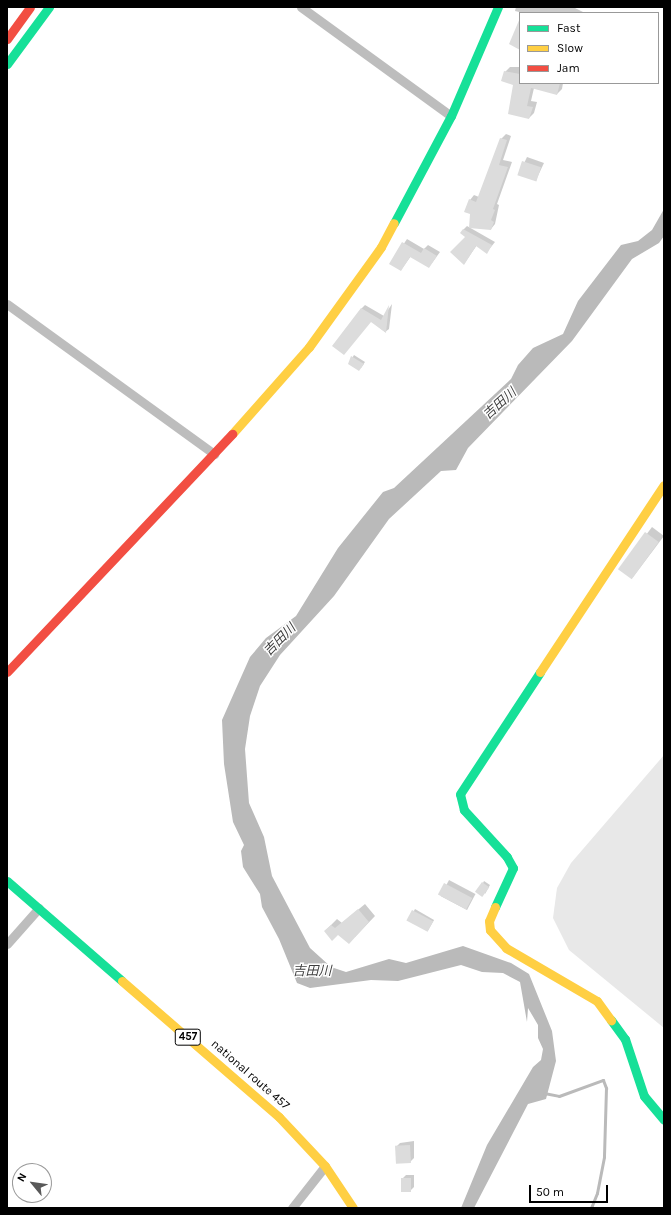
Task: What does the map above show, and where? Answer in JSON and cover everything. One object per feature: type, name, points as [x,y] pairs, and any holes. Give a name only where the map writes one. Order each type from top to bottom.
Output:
[{"type":"main road","points":[[7,39],[30,7]]},
{"type":"main road","points":[[7,64],[49,7]]},
{"type":"main road","points":[[7,672],[214,454],[309,347],[380,247],[451,116],[498,7]]},
{"type":"main road","points":[[664,485],[460,794],[464,810],[507,857],[513,868],[489,921],[490,930],[506,948],[597,1001],[625,1039],[644,1096],[664,1120]]},
{"type":"main road","name":"national route 457","points":[[7,880],[273,1112],[325,1166],[353,1208]]},
{"type":"street","points":[[301,7],[451,116]]},
{"type":"street","points":[[7,304],[214,454]]},
{"type":"street","points":[[7,944],[39,908]]},
{"type":"street","points":[[292,1208],[325,1166]]},
{"type":"shaded area","points":[[664,755],[664,1028],[569,950],[553,918],[557,888],[571,863]]},
{"type":"water","name":"吉田川","points":[[664,209],[664,236],[659,243],[632,259],[572,341],[468,448],[456,470],[441,471],[389,519],[334,596],[280,655],[260,686],[250,716],[245,749],[249,803],[264,837],[272,876],[310,948],[331,967],[346,972],[389,959],[406,963],[463,946],[511,963],[529,974],[552,1031],[556,1061],[546,1099],[528,1104],[474,1208],[461,1208],[487,1145],[533,1067],[541,1060],[543,1049],[538,1038],[538,1025],[528,1008],[527,1022],[520,982],[503,973],[482,972],[461,965],[398,981],[371,980],[310,988],[297,983],[279,939],[262,907],[260,894],[243,867],[241,851],[244,845],[233,822],[224,764],[222,720],[250,657],[266,638],[296,616],[338,548],[383,492],[394,488],[511,379],[518,365],[533,348],[563,334],[578,301],[621,245],[638,241],[652,230]]},
{"type":"building","points":[[519,20],[519,49],[509,44]]},
{"type":"building","points":[[504,71],[519,74],[519,84],[560,84],[557,95],[531,88],[527,106],[533,107],[529,119],[508,114],[513,85],[501,81]]},
{"type":"building","points":[[500,138],[507,140],[499,165],[508,167],[493,209],[495,210],[491,220],[494,222],[491,230],[469,228],[470,214],[464,212],[469,199],[476,202]]},
{"type":"building","points":[[522,161],[541,167],[536,181],[517,175]]},
{"type":"building","points":[[463,229],[492,245],[487,254],[476,246],[464,265],[450,252],[465,237],[460,233]]},
{"type":"building","points":[[402,242],[421,253],[424,248],[437,256],[429,268],[410,257],[401,271],[389,264]]},
{"type":"building","points":[[389,305],[386,333],[371,322],[344,355],[332,346],[361,308],[381,320]]},
{"type":"building","points":[[351,356],[364,364],[359,371],[348,364]]},
{"type":"building","points":[[645,532],[659,542],[632,579],[618,569]]},
{"type":"building","points":[[482,882],[489,887],[482,897],[475,892]]},
{"type":"building","points":[[444,883],[472,898],[466,910],[438,894]]},
{"type":"building","points":[[358,909],[369,922],[349,944],[338,935],[332,941],[324,931],[331,925],[335,928]]},
{"type":"building","points":[[412,910],[433,921],[428,932],[406,921]]},
{"type":"building","points":[[410,1145],[411,1163],[396,1164],[395,1146]]},
{"type":"building","points":[[401,1178],[411,1178],[411,1192],[401,1192]]},
{"type":"waterway","points":[[544,1093],[559,1096],[603,1080],[606,1088],[604,1157],[597,1193],[591,1208]]},
{"type":"traffic: fast","points":[[7,64],[49,7]]},
{"type":"traffic: fast","points":[[394,223],[451,116],[498,7]]},
{"type":"traffic: fast","points":[[495,907],[513,868],[507,857],[464,810],[460,794],[540,672]]},
{"type":"traffic: fast","points":[[7,881],[122,981]]},
{"type":"traffic: fast","points":[[611,1020],[625,1039],[644,1096],[664,1120]]},
{"type":"traffic: slow","points":[[232,434],[309,347],[381,247],[394,223]]},
{"type":"traffic: slow","points":[[540,672],[664,485]]},
{"type":"traffic: slow","points":[[495,907],[489,921],[490,930],[506,948],[597,1001],[611,1020]]},
{"type":"traffic: slow","points":[[122,981],[279,1117],[325,1166],[353,1208]]},
{"type":"traffic: jam","points":[[7,39],[30,7]]},
{"type":"traffic: jam","points":[[7,672],[232,434]]}]
